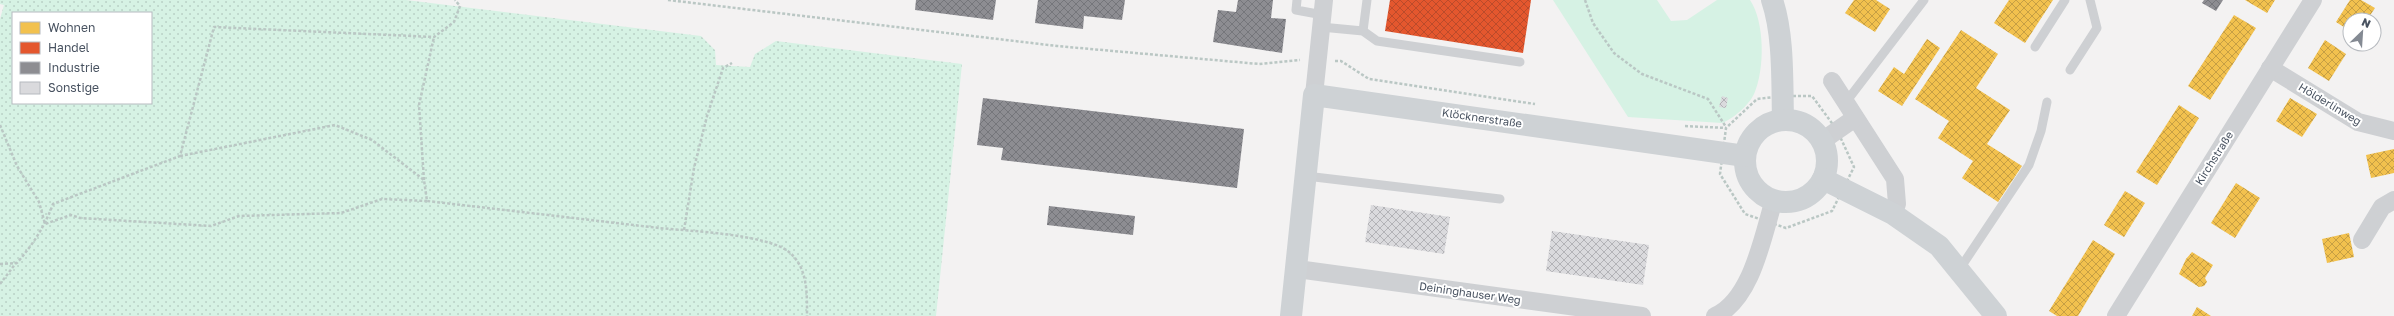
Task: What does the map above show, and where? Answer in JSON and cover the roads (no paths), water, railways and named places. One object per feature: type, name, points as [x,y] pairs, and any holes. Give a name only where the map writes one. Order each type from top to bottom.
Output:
[{"type":"street","points":[[1772,0],[1776,12],[1783,96],[1783,120]]},
{"type":"street","name":"Kirchstraße","points":[[2117,316],[2313,0]]},
{"type":"street","points":[[1291,316],[1323,14]]},
{"type":"street","name":"Hölderlinweg","points":[[2270,68],[2358,122],[2368,126],[2394,131]]},
{"type":"street","points":[[1832,81],[1895,180],[1897,204],[1893,214]]},
{"type":"street","name":"Klöcknerstraße","points":[[1314,95],[1723,151],[1745,156]]},
{"type":"street","points":[[1830,136],[1795,120],[1783,120],[1770,123],[1758,131],[1749,142],[1745,156],[1749,178],[1755,188],[1764,196],[1774,200],[1786,202],[1808,196],[1823,179],[1827,167],[1827,153],[1830,136],[1855,118]]},
{"type":"street","points":[[1823,179],[1893,214],[1939,246],[1996,316]]},
{"type":"street","points":[[1715,316],[1734,304],[1744,288],[1774,200]]},
{"type":"street","points":[[2362,240],[2382,207],[2394,200]]},
{"type":"street","name":"Deininghauser Weg","points":[[1297,269],[1642,316]]},
{"type":"lane","points":[[1297,0],[1296,10],[1323,14],[1363,31],[1377,41],[1520,62]]},
{"type":"lane","points":[[1363,31],[1367,0]]},
{"type":"lane","points":[[1846,102],[1924,0]]},
{"type":"lane","points":[[2035,47],[2065,0]]},
{"type":"lane","points":[[2070,70],[2097,28],[2090,0]]},
{"type":"lane","points":[[1959,270],[2029,165],[2041,131],[2047,102]]},
{"type":"lane","points":[[1306,176],[1500,199]]}]
